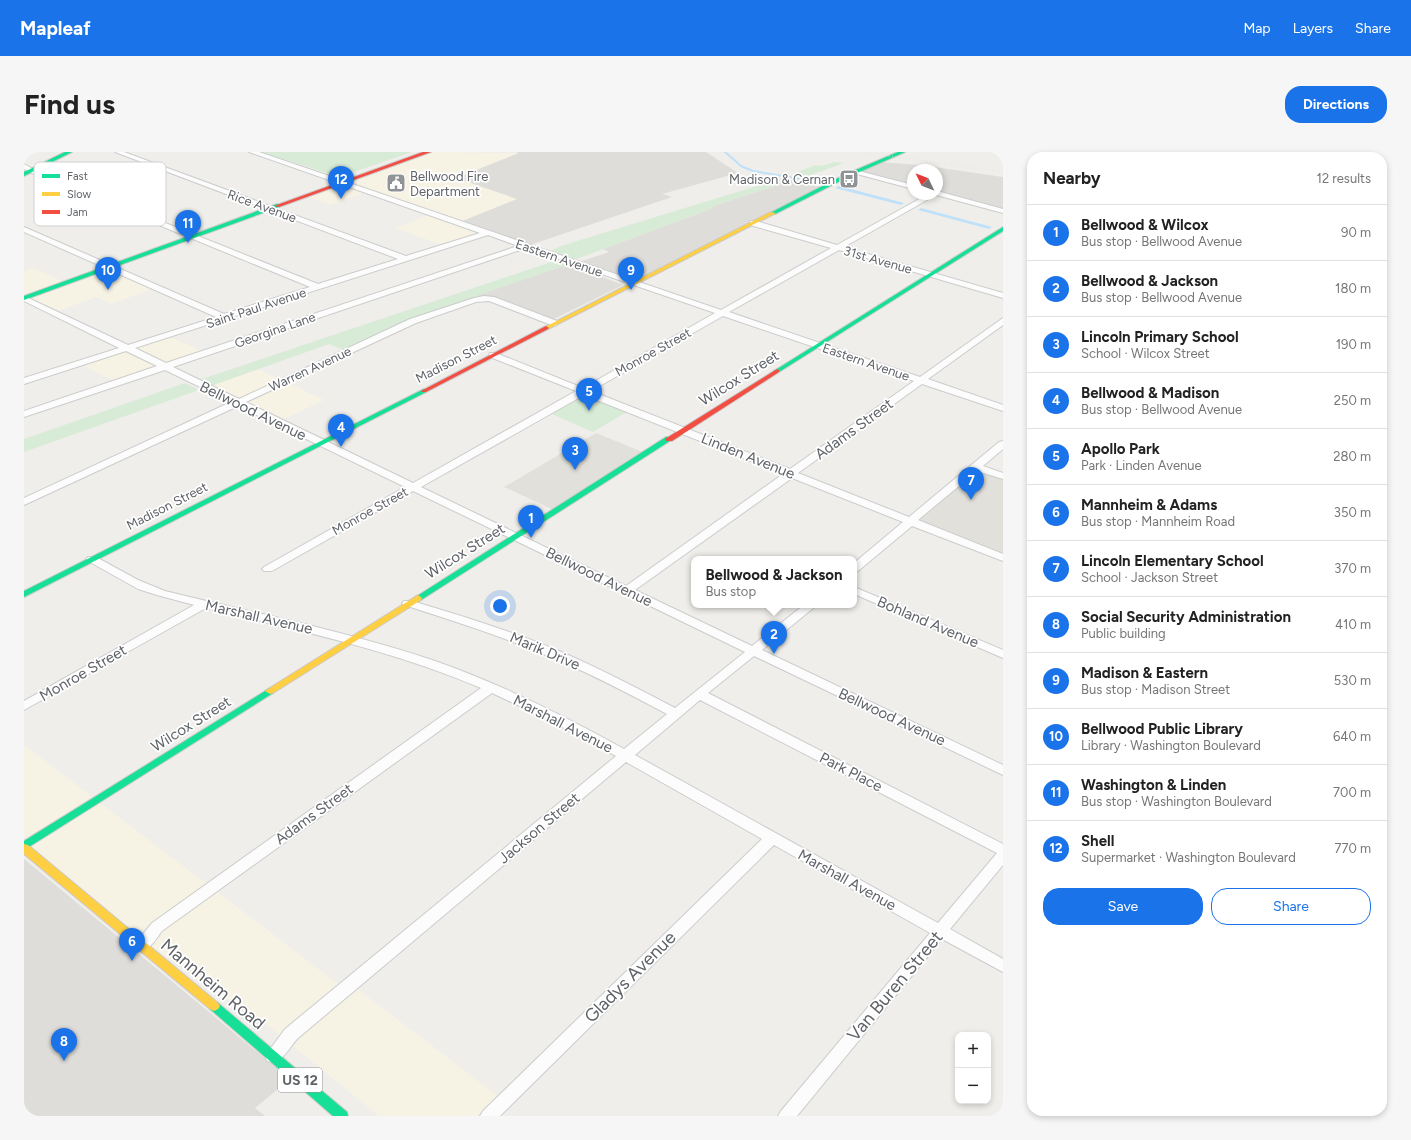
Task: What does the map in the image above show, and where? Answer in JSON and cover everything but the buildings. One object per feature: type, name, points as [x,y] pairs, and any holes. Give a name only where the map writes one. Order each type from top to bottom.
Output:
[{"type":"street","points":[[46,162],[69,152]]},
{"type":"street","name":"Rice Avenue","points":[[118,152],[145,162]]},
{"type":"street","name":"Eastern Avenue","points":[[252,152],[634,284],[1003,408]]},
{"type":"street","points":[[24,298],[428,152]]},
{"type":"street","name":"Madison Street","points":[[24,594],[554,323],[855,172],[902,152]]},
{"type":"street","name":"Rice Avenue","points":[[166,170],[406,259]]},
{"type":"street","points":[[855,172],[907,185]]},
{"type":"street","points":[[943,195],[1003,211]]},
{"type":"street","name":"Monroe Street","points":[[268,569],[923,200]]},
{"type":"street","name":"31st Avenue","points":[[753,223],[1003,296]]},
{"type":"street","points":[[166,226],[318,287]]},
{"type":"street","points":[[24,229],[225,318]]},
{"type":"street","name":"Wilcox Street","points":[[24,847],[682,430],[1003,229]]},
{"type":"street","name":"Saint Paul Avenue","points":[[24,381],[487,233]]},
{"type":"street","name":"Georgina Lane","points":[[24,414],[525,246]]},
{"type":"street","name":"Bellwood Avenue","points":[[24,298],[164,368],[1003,770]]},
{"type":"street","name":"Warren Avenue","points":[[24,502],[414,321],[474,300],[491,299],[554,323]]},
{"type":"street","name":"Adams Street","points":[[627,591],[792,474],[1003,321]]},
{"type":"street","name":"Linden Avenue","points":[[493,355],[1003,558]]},
{"type":"street","points":[[857,566],[1003,444]]},
{"type":"street","points":[[976,467],[1003,476]]},
{"type":"street","name":"Marshall Avenue","points":[[92,559],[120,577],[138,585],[204,604],[350,640],[432,664],[490,688],[561,721],[1003,966]]},
{"type":"street","name":"Bohland Avenue","points":[[857,591],[1003,654]]},
{"type":"street","name":"Marik Drive","points":[[408,603],[466,621],[548,651],[603,676],[676,714]]},
{"type":"street","name":"Monroe Street","points":[[24,706],[204,604]]},
{"type":"street","name":"Jackson Street","points":[[273,1056],[291,1034],[699,694],[806,608]]},
{"type":"street","name":"Adams Street","points":[[142,945],[157,927],[490,688]]},
{"type":"street","name":"Park Place","points":[[699,694],[1003,850]]},
{"type":"street","name":"Gladys Avenue","points":[[489,1116],[772,838]]},
{"type":"street","name":"Mannheim Road","points":[[24,847],[142,945],[342,1116]]},
{"type":"street","name":"Van Buren Street","points":[[787,1116],[1003,855]]},
{"type":"shaded area","points":[[429,152],[519,153],[457,178],[518,199],[460,222],[344,183]]},
{"type":"shaded area","points":[[516,152],[706,152],[738,173],[662,194],[672,197],[527,246],[460,222],[517,199],[456,178],[519,153]]},
{"type":"shaded area","points":[[879,162],[907,164],[907,184],[858,172]]},
{"type":"shaded area","points":[[943,168],[1003,177],[1003,210],[943,194]]},
{"type":"shaded area","points":[[794,180],[821,187],[634,282],[579,262],[609,252],[603,249],[708,210],[716,205]]},
{"type":"shaded area","points":[[341,183],[366,192],[330,205],[306,196]]},
{"type":"shaded area","points":[[431,214],[485,233],[445,246],[395,228]]},
{"type":"shaded area","points":[[569,264],[623,285],[550,321],[483,297],[475,296]]},
{"type":"shaded area","points":[[112,267],[157,287],[111,304],[96,297],[55,312],[25,298]]},
{"type":"shaded area","points":[[34,268],[66,283],[24,297],[24,272]]},
{"type":"shaded area","points":[[169,336],[205,353],[116,382],[83,365]]},
{"type":"shaded area","points":[[258,369],[324,400],[280,421],[211,386]]},
{"type":"shaded area","points":[[596,433],[645,453],[554,510],[504,487]]},
{"type":"shaded area","points":[[977,468],[1003,478],[1003,558],[913,522]]},
{"type":"shaded area","points":[[24,745],[346,990],[352,985],[498,1096],[477,1116],[379,1116],[267,1025],[139,938],[24,845]]},
{"type":"shaded area","points":[[24,859],[290,1079],[255,1108],[265,1116],[24,1116]]},
{"type":"green space","points":[[261,152],[412,152],[339,177]]},
{"type":"green space","points":[[834,162],[844,163],[808,176],[794,173],[816,165],[822,166]]},
{"type":"green space","points":[[783,178],[794,180],[716,205],[708,210],[574,260],[548,252],[561,246]]},
{"type":"green space","points":[[557,260],[569,264],[476,296],[477,297],[343,350],[329,344],[211,386],[199,380]]},
{"type":"green space","points":[[185,383],[197,389],[196,391],[24,452],[24,439]]},
{"type":"green space","points":[[584,392],[630,410],[593,432],[547,412]]},
{"type":"water","points":[[839,186],[904,203],[901,205],[835,188]]},
{"type":"water","points":[[921,208],[992,227],[989,229],[918,210]]},
{"type":"waterway","points":[[725,152],[741,166],[753,171],[819,182]]},
{"type":"railway","points":[[861,152],[1003,172]]},
{"type":"traffic: fast","points":[[49,162],[69,152]]},
{"type":"traffic: fast","points":[[773,213],[846,176],[902,152]]},
{"type":"traffic: fast","points":[[24,174],[34,169]]},
{"type":"traffic: fast","points":[[24,298],[277,206]]},
{"type":"traffic: fast","points":[[777,371],[1003,229]]},
{"type":"traffic: fast","points":[[24,594],[424,391]]},
{"type":"traffic: fast","points":[[418,598],[669,439]]},
{"type":"traffic: fast","points":[[24,846],[270,691]]},
{"type":"traffic: fast","points":[[214,1006],[342,1116]]},
{"type":"traffic: slow","points":[[546,328],[773,213]]},
{"type":"traffic: slow","points":[[270,691],[418,598]]},
{"type":"traffic: slow","points":[[24,848],[214,1006]]},
{"type":"traffic: jam","points":[[277,206],[428,152]]},
{"type":"traffic: jam","points":[[424,391],[546,328]]},
{"type":"traffic: jam","points":[[669,439],[777,371]]},
{"type":"place","name":"Madison & Cernan","points":[[849,179]]},
{"type":"place","name":"Bellwood Fire Department","points":[[396,183]]},
{"type":"place","name":"Shell","points":[[341,199]]},
{"type":"place","name":"Washington & Linden","points":[[188,243]]},
{"type":"place","name":"Bellwood Public Library","points":[[108,290]]},
{"type":"place","name":"Madison & Eastern","points":[[631,290]]},
{"type":"place","name":"Apollo Park","points":[[589,411]]},
{"type":"place","name":"Bellwood & Madison","points":[[341,447]]},
{"type":"place","name":"Lincoln Primary School","points":[[575,470]]},
{"type":"place","name":"Lincoln Elementary School","points":[[971,500]]},
{"type":"place","name":"Bellwood & Wilcox","points":[[531,538]]},
{"type":"place","name":"Bellwood & Jackson","points":[[774,654]]},
{"type":"place","name":"Mannheim & Adams","points":[[132,961]]},
{"type":"place","name":"Social Security Administration","points":[[64,1061]]}]
